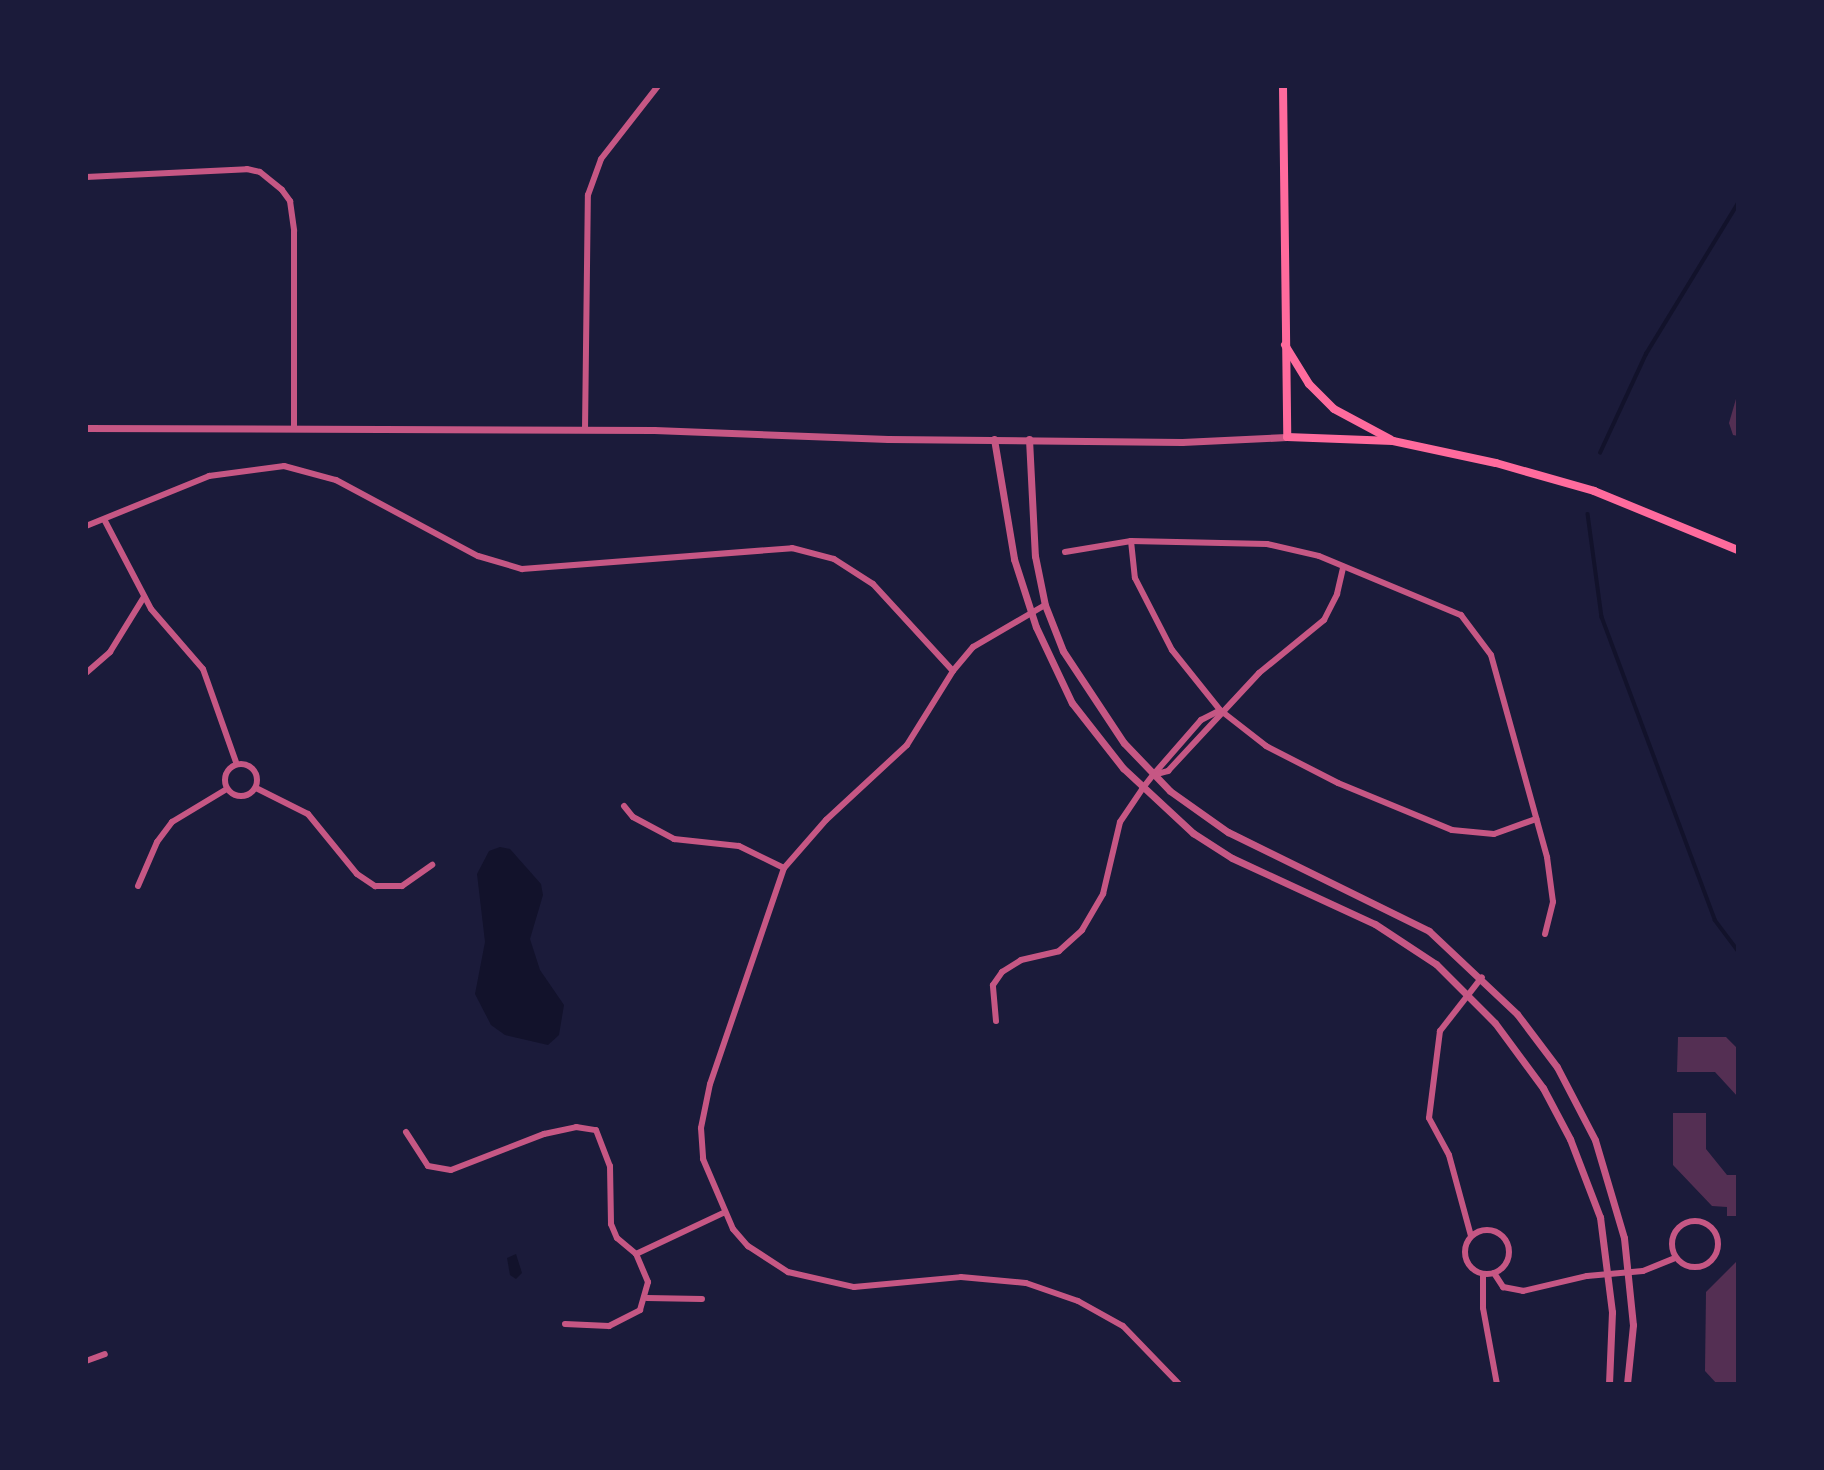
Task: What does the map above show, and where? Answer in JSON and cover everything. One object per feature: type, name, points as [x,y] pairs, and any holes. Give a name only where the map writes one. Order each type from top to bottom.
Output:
[{"type":"main road","points":[[1283,86],[1287,437],[1393,441],[1594,491],[1738,550]]},
{"type":"main road","points":[[1285,345],[1309,384],[1334,408],[1393,441]]},
{"type":"street","points":[[585,430],[588,195],[601,159],[658,86]]},
{"type":"street","points":[[86,177],[247,169],[260,172],[282,190],[290,201],[294,232],[294,429]]},
{"type":"street","points":[[86,428],[585,430],[1182,442],[1287,437]]},
{"type":"street","points":[[994,439],[1014,559],[1030,614],[1072,703],[1142,789],[1193,832],[1232,858],[1396,936],[1436,964],[1468,994],[1543,1088],[1570,1139],[1600,1217],[1610,1276],[1609,1384]]},
{"type":"street","points":[[1029,439],[1035,556],[1045,605],[1063,651],[1094,701],[1153,775],[1228,832],[1429,931],[1482,977],[1534,1034],[1584,1114],[1610,1180],[1629,1273],[1633,1325],[1627,1384]]},
{"type":"street","points":[[86,526],[106,521],[209,476],[284,467],[336,480],[478,556],[522,569],[771,548],[814,552],[855,569],[873,584],[953,671]]},
{"type":"street","points":[[106,521],[144,597],[203,669],[236,762],[225,790],[172,822],[157,842],[138,886]]},
{"type":"street","points":[[1131,541],[1135,578],[1151,616],[1172,650],[1220,710],[1287,758],[1452,830],[1494,834],[1536,819]]},
{"type":"street","points":[[1065,552],[1131,541],[1267,544],[1298,550],[1451,608],[1478,632],[1491,655],[1552,886],[1545,934]]},
{"type":"street","points":[[996,1021],[993,985],[1002,972],[1021,960],[1059,951],[1097,907],[1109,877],[1115,835],[1142,789],[1201,720],[1220,710],[1324,620],[1343,567]]},
{"type":"street","points":[[86,673],[110,652],[144,597]]},
{"type":"street","points":[[1045,605],[983,639],[953,671],[908,746],[825,820],[784,868],[703,1113],[703,1158],[723,1213],[748,1246],[767,1261],[810,1280],[854,1287],[983,1277],[1057,1293],[1123,1326],[1180,1384]]},
{"type":"street","points":[[1153,775],[1168,771],[1207,731],[1220,710]]},
{"type":"street","points":[[236,762],[251,769],[256,788],[308,814],[357,874],[375,886],[402,886],[432,865]]},
{"type":"street","points":[[225,790],[241,797],[256,788]]},
{"type":"street","points":[[624,806],[633,817],[674,839],[739,846],[784,868]]},
{"type":"street","points":[[1471,1236],[1493,1231],[1507,1243],[1508,1261],[1494,1273],[1483,1274],[1468,1264],[1465,1253],[1471,1236],[1449,1154],[1429,1118],[1437,1040],[1482,977]]},
{"type":"street","points":[[405,1132],[428,1166],[451,1170],[544,1135],[576,1127],[596,1130],[610,1166],[611,1224],[617,1238],[636,1254],[648,1282],[647,1298],[640,1310],[620,1323],[598,1328],[565,1324]]},
{"type":"street","points":[[636,1254],[723,1213]]},
{"type":"street","points":[[1494,1273],[1503,1287],[1523,1291],[1587,1276],[1629,1273],[1676,1258],[1689,1266],[1704,1265],[1718,1248],[1715,1233],[1704,1223],[1682,1225],[1673,1236],[1676,1258]]},
{"type":"street","points":[[1483,1274],[1483,1308],[1497,1384]]},
{"type":"street","points":[[647,1298],[702,1299]]},
{"type":"street","points":[[86,1361],[106,1354]]},
{"type":"shaded area","points":[[500,847],[510,849],[541,884],[543,895],[530,939],[540,970],[564,1005],[559,1035],[548,1045],[505,1035],[491,1025],[475,994],[485,942],[477,874],[489,851]]},
{"type":"shaded area","points":[[516,1254],[522,1273],[516,1279],[510,1275],[507,1258]]},
{"type":"building","points":[[1738,392],[1738,436],[1733,435],[1729,423]]},
{"type":"building","points":[[1678,1037],[1726,1037],[1738,1049],[1738,1097],[1715,1072],[1677,1072]]},
{"type":"building","points":[[1673,1113],[1706,1113],[1706,1149],[1727,1175],[1738,1175],[1738,1216],[1727,1216],[1727,1207],[1712,1206],[1673,1165]]},
{"type":"building","points":[[1738,1260],[1738,1384],[1717,1384],[1705,1371],[1706,1292]]},
{"type":"waterway","points":[[1600,453],[1646,354],[1738,203]]},
{"type":"waterway","points":[[1588,514],[1602,617],[1715,920],[1738,951]]}]
